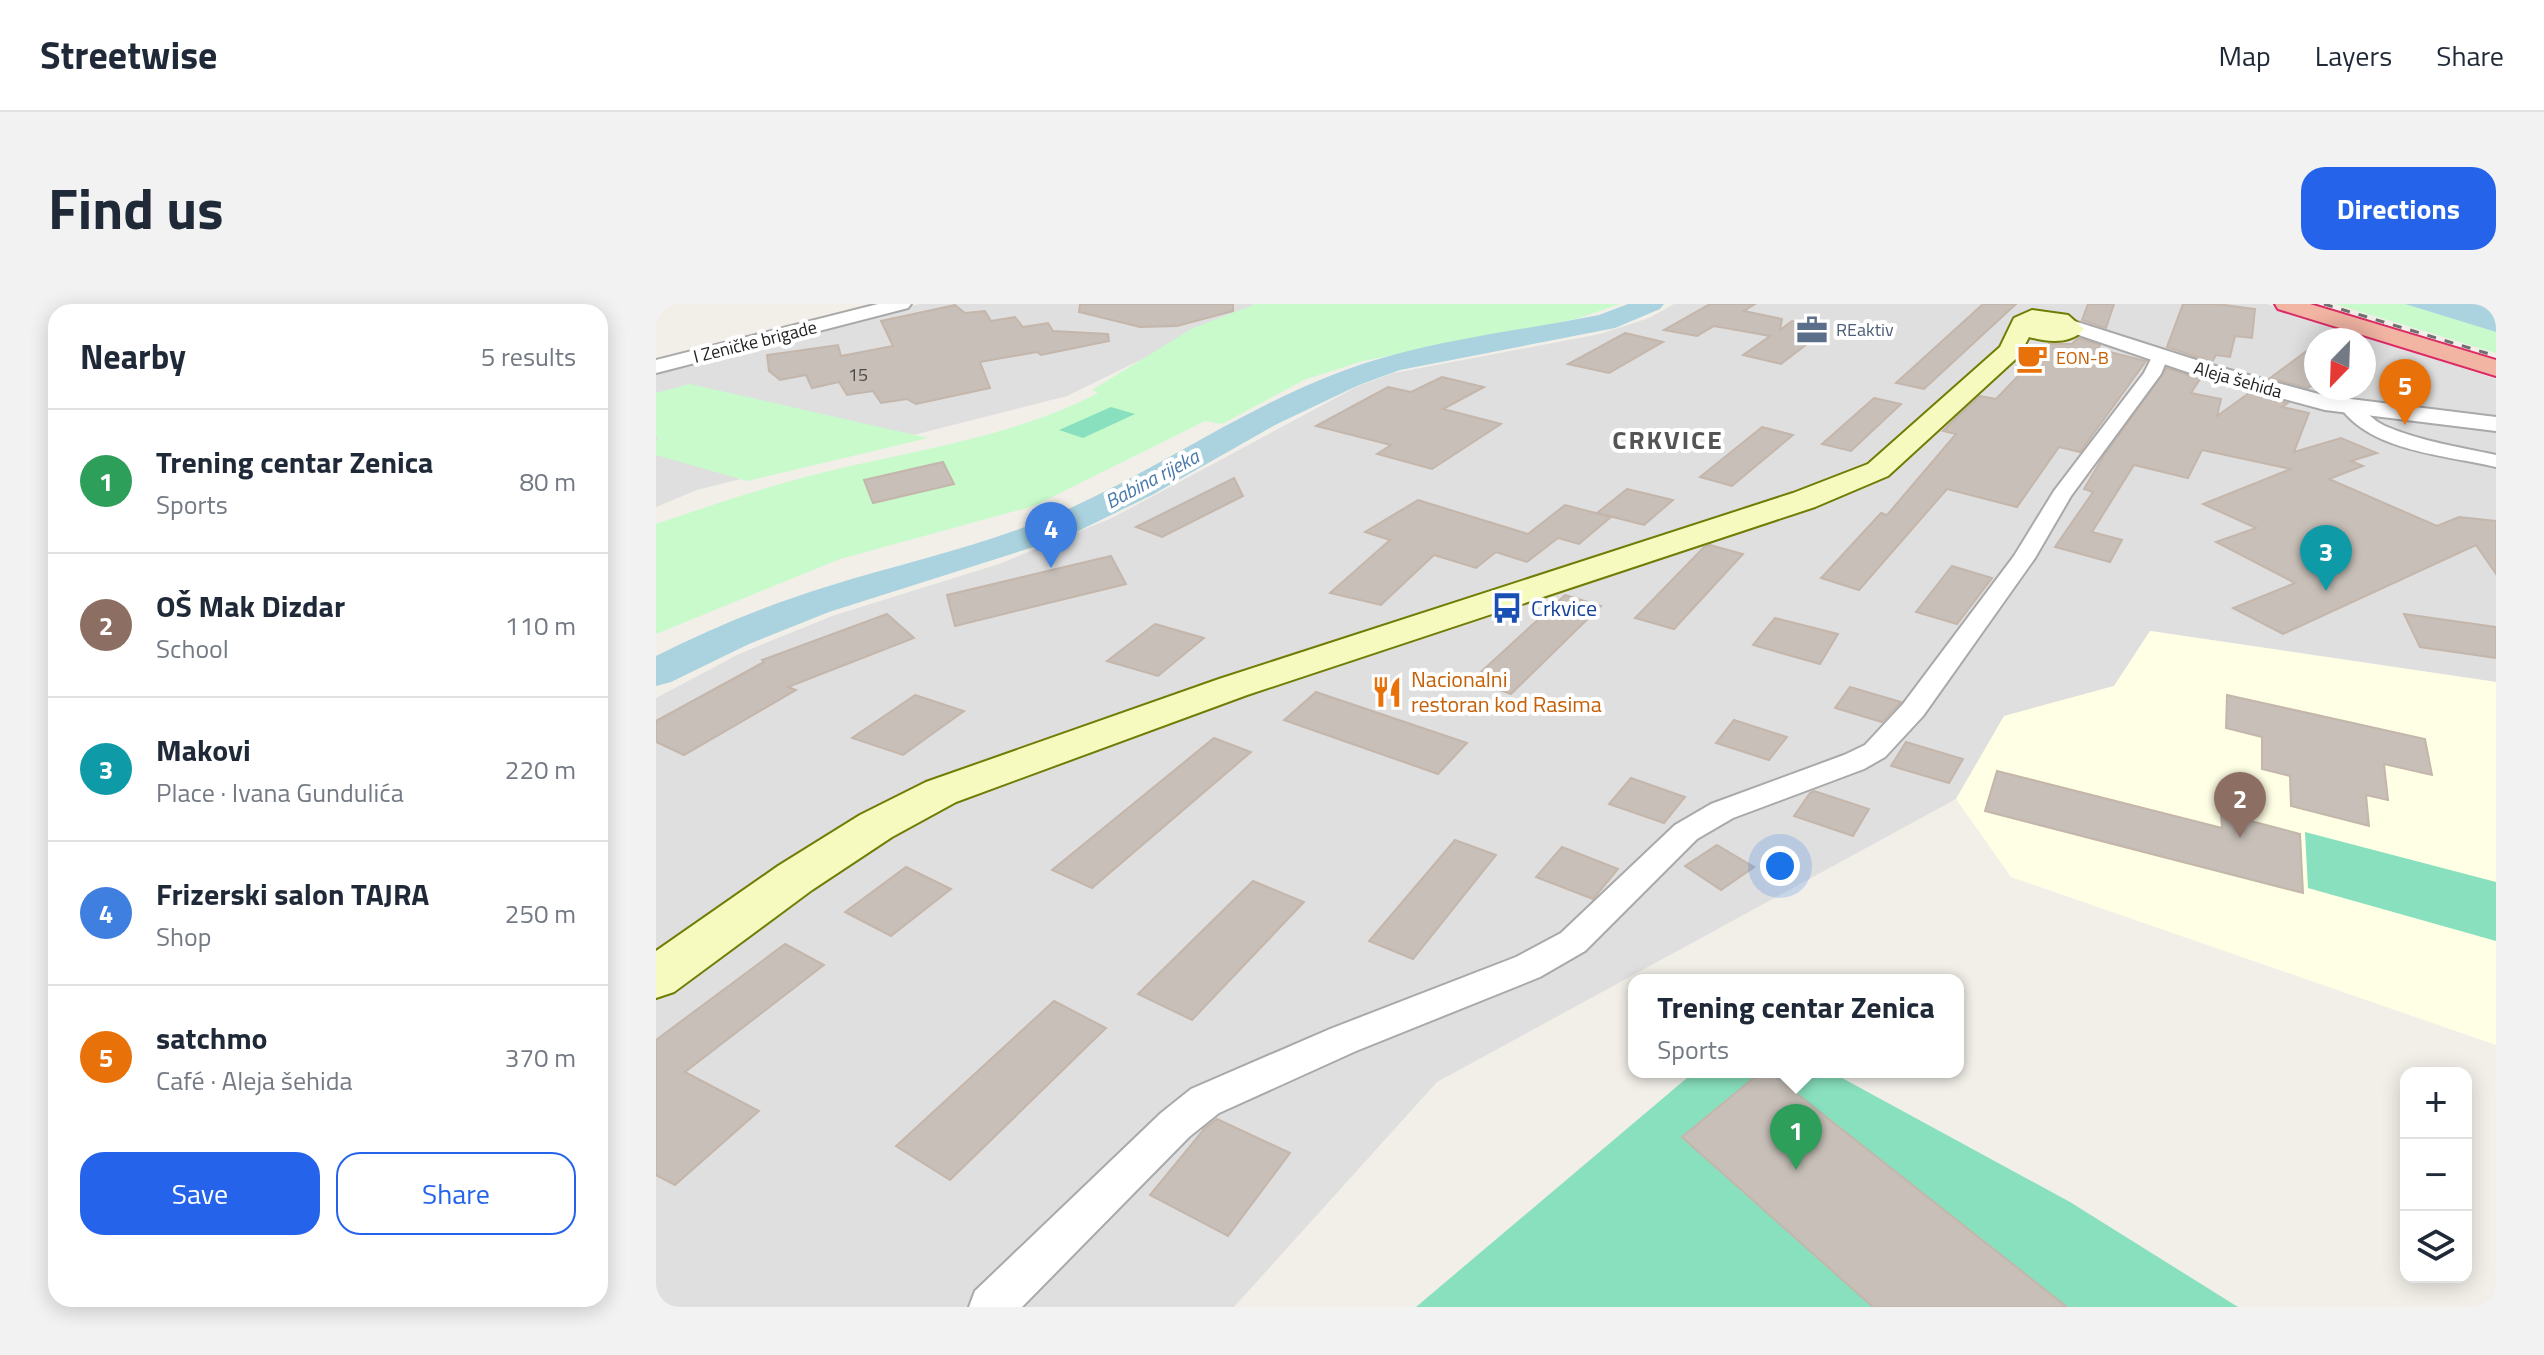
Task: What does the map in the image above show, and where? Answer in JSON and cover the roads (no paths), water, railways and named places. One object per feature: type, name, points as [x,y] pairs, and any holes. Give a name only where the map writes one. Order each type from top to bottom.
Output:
[{"type":"highway","points":[[2286,304],[2496,368]]},
{"type":"main road","points":[[656,978],[795,878],[876,826],[941,792],[1233,687],[1649,553],[1848,484],[1878,470],[2044,323]]},
{"type":"street","name":"I Zeničke brigade","points":[[656,367],[901,304]]},
{"type":"street","name":"Aleja šehida","points":[[2044,323],[2300,397],[2349,407],[2496,424]]},
{"type":"street","points":[[991,1307],[1175,1125],[1205,1101],[1343,1040],[1528,967],[1573,942],[1686,832],[1722,811],[1854,762],[1875,751],[1913,710],[2015,571],[2061,495],[2152,374],[2160,357]]},
{"type":"street","points":[[2349,407],[2357,419],[2383,432],[2496,461]]},
{"type":"water","points":[[2405,304],[2496,304],[2496,332]]},
{"type":"waterway","name":"Babina rijeka","points":[[656,673],[734,635],[815,604],[1055,528],[1098,509],[1306,397],[1349,378],[1393,363],[1606,322],[1651,304]]},
{"type":"railway","points":[[2324,304],[2496,356]]},
{"type":"place","name":"REaktiv","points":[[1812,330]]},
{"type":"place","name":"EON-B","points":[[2032,358]]},
{"type":"place","name":"satchmo","points":[[2405,425]]},
{"type":"place","name":"Frizerski salon TAJRA","points":[[1051,568]]},
{"type":"place","name":"Makovi","points":[[2326,591]]},
{"type":"place","name":"Crkvice","points":[[1507,608]]},
{"type":"place","name":"Nacionalni restoran kod Rasima","points":[[1387,692]]},
{"type":"place","name":"OŠ Mak Dizdar","points":[[2240,838]]},
{"type":"place","name":"Trening centar Zenica","points":[[1796,1170]]},
{"type":"district","name":"CRKVICE","points":[[1668,440]]}]
